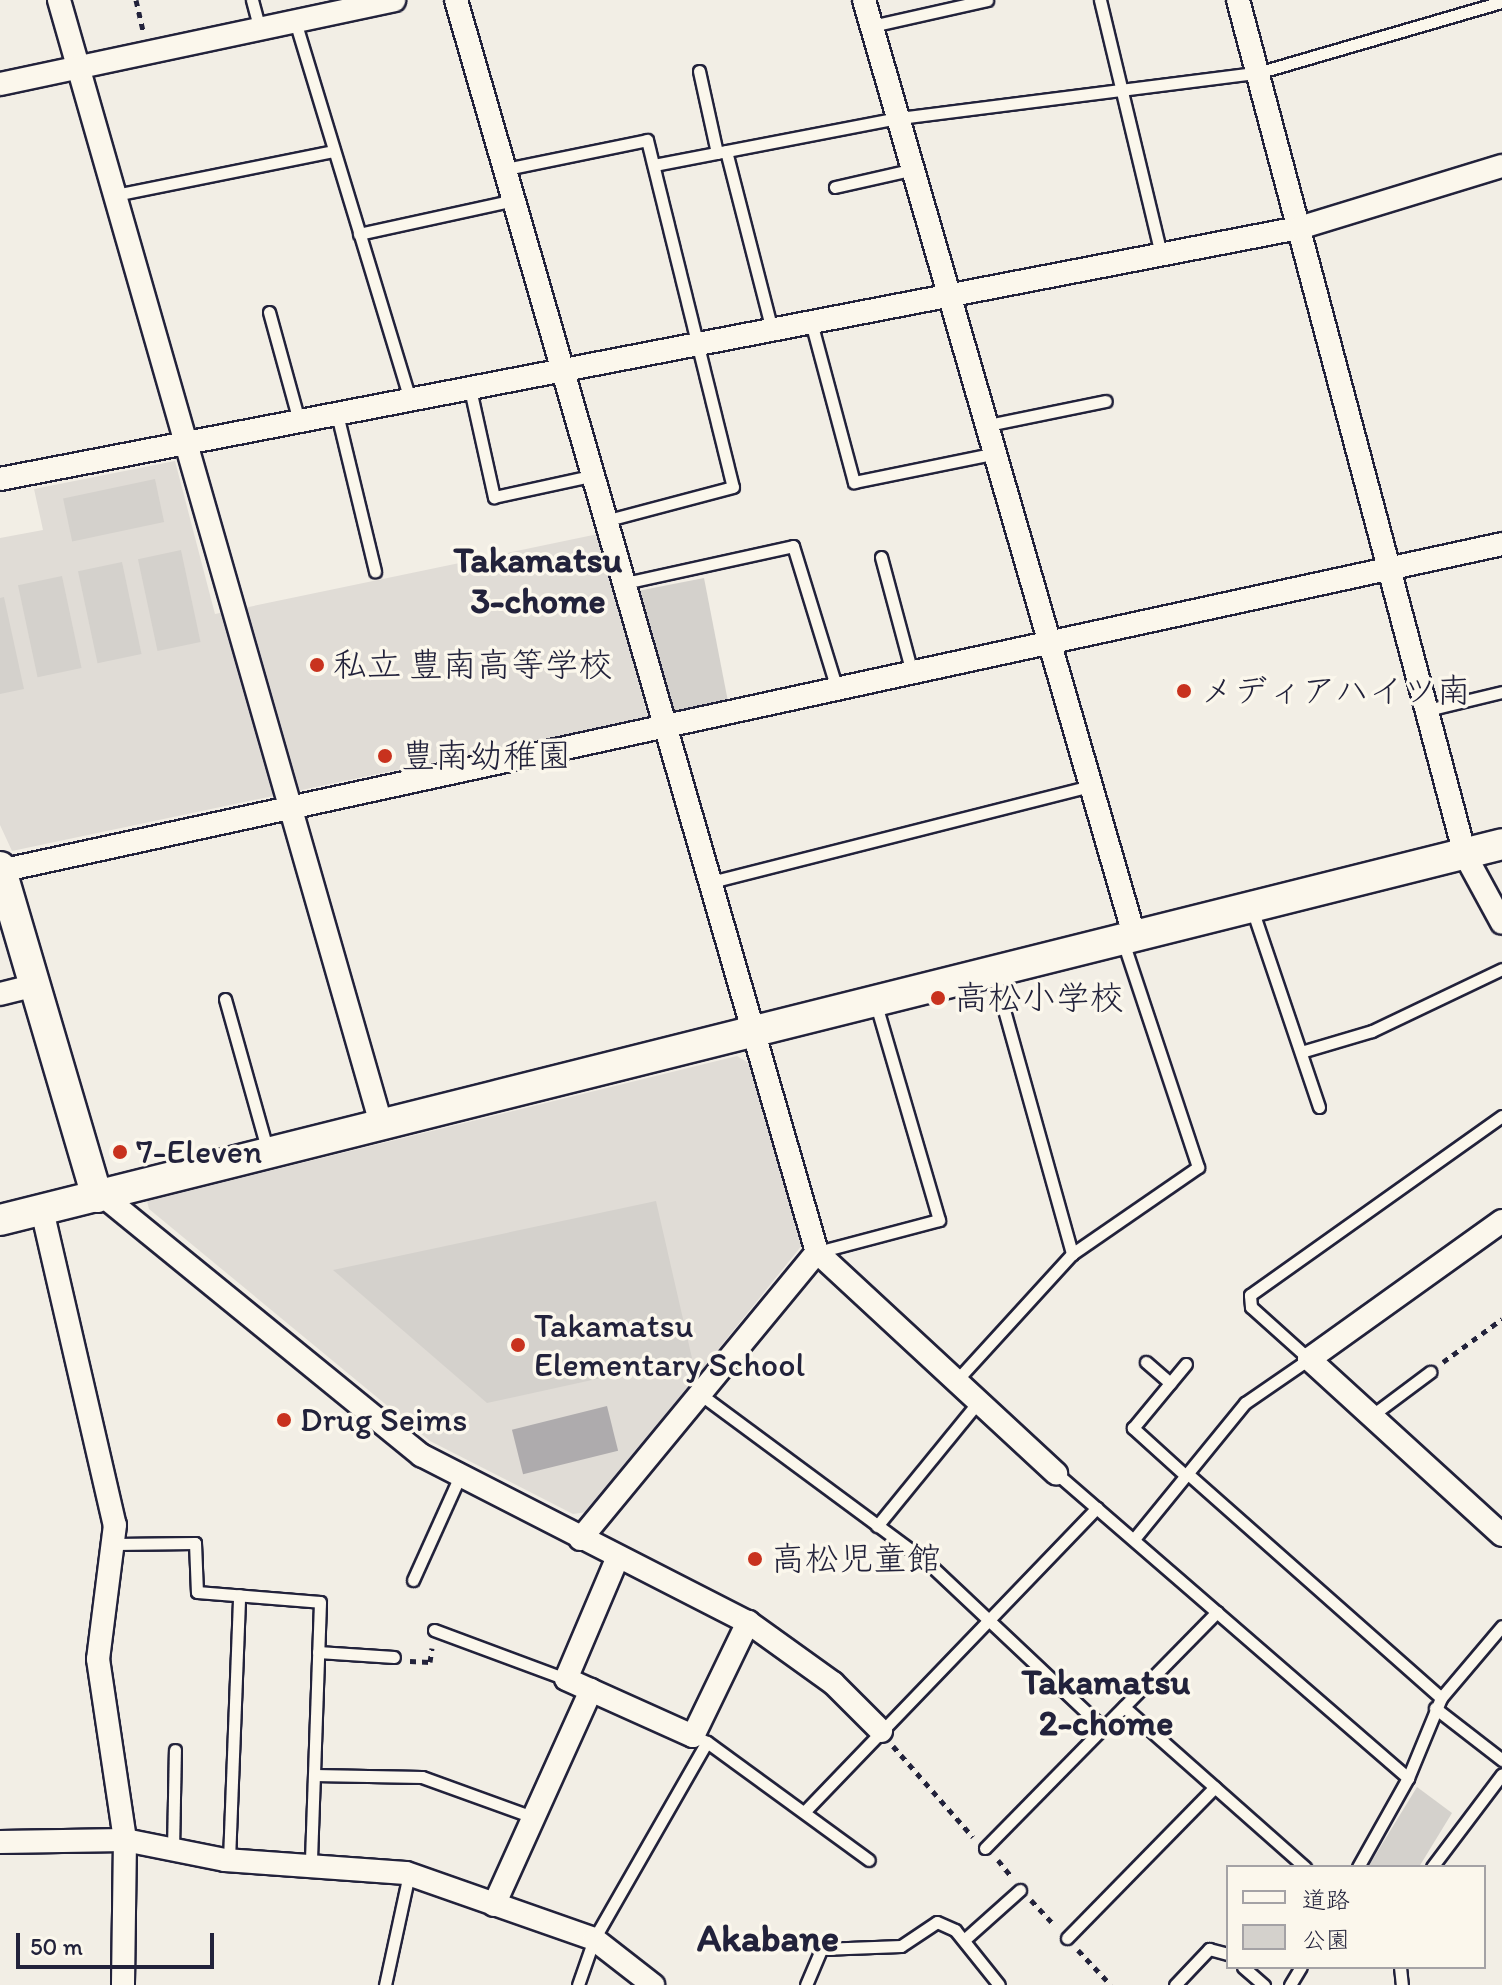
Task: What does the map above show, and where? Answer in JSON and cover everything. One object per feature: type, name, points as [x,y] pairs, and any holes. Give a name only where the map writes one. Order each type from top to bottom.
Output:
[{"type":"street","points":[[59,0],[382,1127]]},
{"type":"street","points":[[0,84],[260,29],[359,4],[394,0]]},
{"type":"street","points":[[456,0],[817,1252],[1056,1473]]},
{"type":"street","points":[[864,0],[952,295],[1091,786],[1129,940]]},
{"type":"street","points":[[1238,0],[1465,855],[1502,923]]},
{"type":"street","points":[[0,479],[1299,228],[1502,168]]},
{"type":"street","points":[[881,1731],[833,1683],[748,1622],[617,1559],[421,1455],[100,1196],[0,869],[1389,572],[1502,544]]},
{"type":"street","points":[[0,1220],[994,974],[1502,844]]},
{"type":"street","points":[[0,994],[35,985]]},
{"type":"street","points":[[42,1210],[115,1544],[98,1659],[125,1840],[123,1985]]},
{"type":"street","points":[[1502,1221],[1309,1359],[1502,1535]]},
{"type":"street","points":[[580,1539],[817,1252]]},
{"type":"street","points":[[617,1559],[566,1679],[700,1739],[748,1622]]},
{"type":"street","points":[[494,1905],[530,1816],[591,1690]]},
{"type":"street","points":[[0,1842],[125,1840],[229,1860],[409,1874],[594,1939],[653,1985]]},
{"type":"lane","points":[[252,0],[260,29]]},
{"type":"lane","points":[[872,26],[987,0]]},
{"type":"lane","points":[[1100,0],[1161,255]]},
{"type":"lane","points":[[654,165],[899,118],[1257,73],[1502,2]]},
{"type":"lane","points":[[295,21],[410,400]]},
{"type":"lane","points":[[699,71],[772,330]]},
{"type":"lane","points":[[506,169],[647,140],[733,487],[608,520]]},
{"type":"lane","points":[[115,195],[334,151]]},
{"type":"lane","points":[[835,187],[914,169]]},
{"type":"lane","points":[[359,234],[515,200]]},
{"type":"lane","points":[[269,312],[299,421]]},
{"type":"lane","points":[[811,322],[854,482],[996,453]]},
{"type":"lane","points":[[470,389],[494,497],[595,475]]},
{"type":"lane","points":[[988,425],[1106,401]]},
{"type":"lane","points":[[337,414],[375,571]]},
{"type":"lane","points":[[625,583],[793,546],[837,689]]},
{"type":"lane","points":[[881,557],[912,673]]},
{"type":"lane","points":[[1427,710],[1502,692]]},
{"type":"lane","points":[[711,882],[1091,786]]},
{"type":"lane","points":[[1252,909],[1319,1107]]},
{"type":"lane","points":[[956,1381],[1072,1254],[1198,1167],[1129,940]]},
{"type":"lane","points":[[1301,1052],[1372,1031],[1502,969]]},
{"type":"lane","points":[[994,974],[1072,1254]]},
{"type":"lane","points":[[225,999],[268,1154]]},
{"type":"lane","points":[[817,1252],[939,1220],[876,1003]]},
{"type":"lane","points":[[1134,1539],[1245,1403],[1309,1359],[1251,1307],[1250,1295],[1502,1116]]},
{"type":"lane","points":[[1146,1362],[1170,1383]]},
{"type":"lane","points":[[1186,1364],[1133,1428],[1502,1760]]},
{"type":"lane","points":[[1371,1416],[1430,1372]]},
{"type":"lane","points":[[700,1394],[877,1526],[991,1621],[1103,1728]]},
{"type":"lane","points":[[877,1526],[979,1401]]},
{"type":"lane","points":[[1056,1473],[1408,1778]]},
{"type":"lane","points":[[413,1580],[460,1476]]},
{"type":"lane","points":[[807,1809],[1097,1508]]},
{"type":"lane","points":[[115,1544],[195,1543],[197,1592],[320,1602],[311,1866]]},
{"type":"lane","points":[[229,1860],[239,1595]]},
{"type":"lane","points":[[985,1848],[1217,1612]]},
{"type":"lane","points":[[1359,1865],[1408,1778],[1438,1703],[1502,1626]]},
{"type":"lane","points":[[434,1630],[566,1679]]},
{"type":"lane","points":[[318,1652],[394,1657]]},
{"type":"lane","points":[[1124,1707],[1303,1865]]},
{"type":"lane","points":[[578,1985],[594,1939],[700,1739],[807,1809],[869,1860]]},
{"type":"lane","points":[[173,1850],[175,1750]]},
{"type":"lane","points":[[1434,1865],[1502,1774]]},
{"type":"lane","points":[[314,1775],[422,1777],[530,1816]]},
{"type":"lane","points":[[1067,1938],[1215,1787]]},
{"type":"lane","points":[[385,1985],[409,1874]]},
{"type":"lane","points":[[964,1940],[1020,1890]]},
{"type":"lane","points":[[806,1985],[821,1949],[901,1946],[937,1922],[964,1940],[999,1985]]},
{"type":"lane","points":[[1175,1985],[1209,1949],[1226,1953]]},
{"type":"lane","points":[[1245,1969],[1264,1985]]},
{"type":"path","points":[[136,0],[149,52]]},
{"type":"path","points":[[1430,1372],[1502,1319]]},
{"type":"path","points":[[394,1657],[430,1662],[434,1630]]},
{"type":"shaded area","name":"私立 豊南高等学校","points":[[175,461],[215,614],[598,534],[648,717],[12,851],[0,825],[0,538],[43,530],[34,489]]},
{"type":"shaded area","name":"Takamatsu Elementary School","points":[[737,1056],[752,1065],[803,1244],[587,1512],[573,1514],[430,1441],[149,1209],[147,1201]]},
{"type":"shaded area","points":[[607,1406],[618,1451],[523,1474],[512,1430]]},
{"type":"green space","points":[[155,479],[164,522],[72,542],[63,499]]},
{"type":"green space","points":[[181,550],[201,642],[158,651],[138,559]]},
{"type":"green space","points":[[122,562],[142,654],[98,663],[78,571]]},
{"type":"green space","points":[[62,576],[82,668],[38,677],[18,585]]},
{"type":"green space","points":[[704,578],[728,702],[664,714],[640,590]]},
{"type":"green space","points":[[4,597],[24,689],[0,694],[0,598]]},
{"type":"green space","points":[[656,1201],[692,1358],[487,1403],[333,1270]]},
{"type":"green space","points":[[1417,1787],[1452,1813],[1420,1865],[1369,1865]]},
{"type":"place","name":"私立 豊南高等学校","points":[[317,665]]},
{"type":"place","name":"メディアハイツ南","points":[[1184,691]]},
{"type":"place","name":"豊南幼稚園","points":[[385,756]]},
{"type":"place","name":"高松小学校","points":[[938,998]]},
{"type":"place","name":"7-Eleven","points":[[120,1152]]},
{"type":"place","name":"Takamatsu Elementary School","points":[[518,1345]]},
{"type":"place","name":"Drug Seims","points":[[284,1420]]},
{"type":"place","name":"高松児童館","points":[[755,1559]]},
{"type":"district","name":"Takamatsu 3-chome","points":[[538,580]]},
{"type":"district","name":"Takamatsu 2-chome","points":[[1106,1702]]},
{"type":"district","name":"Akabane","points":[[768,1939]]}]
